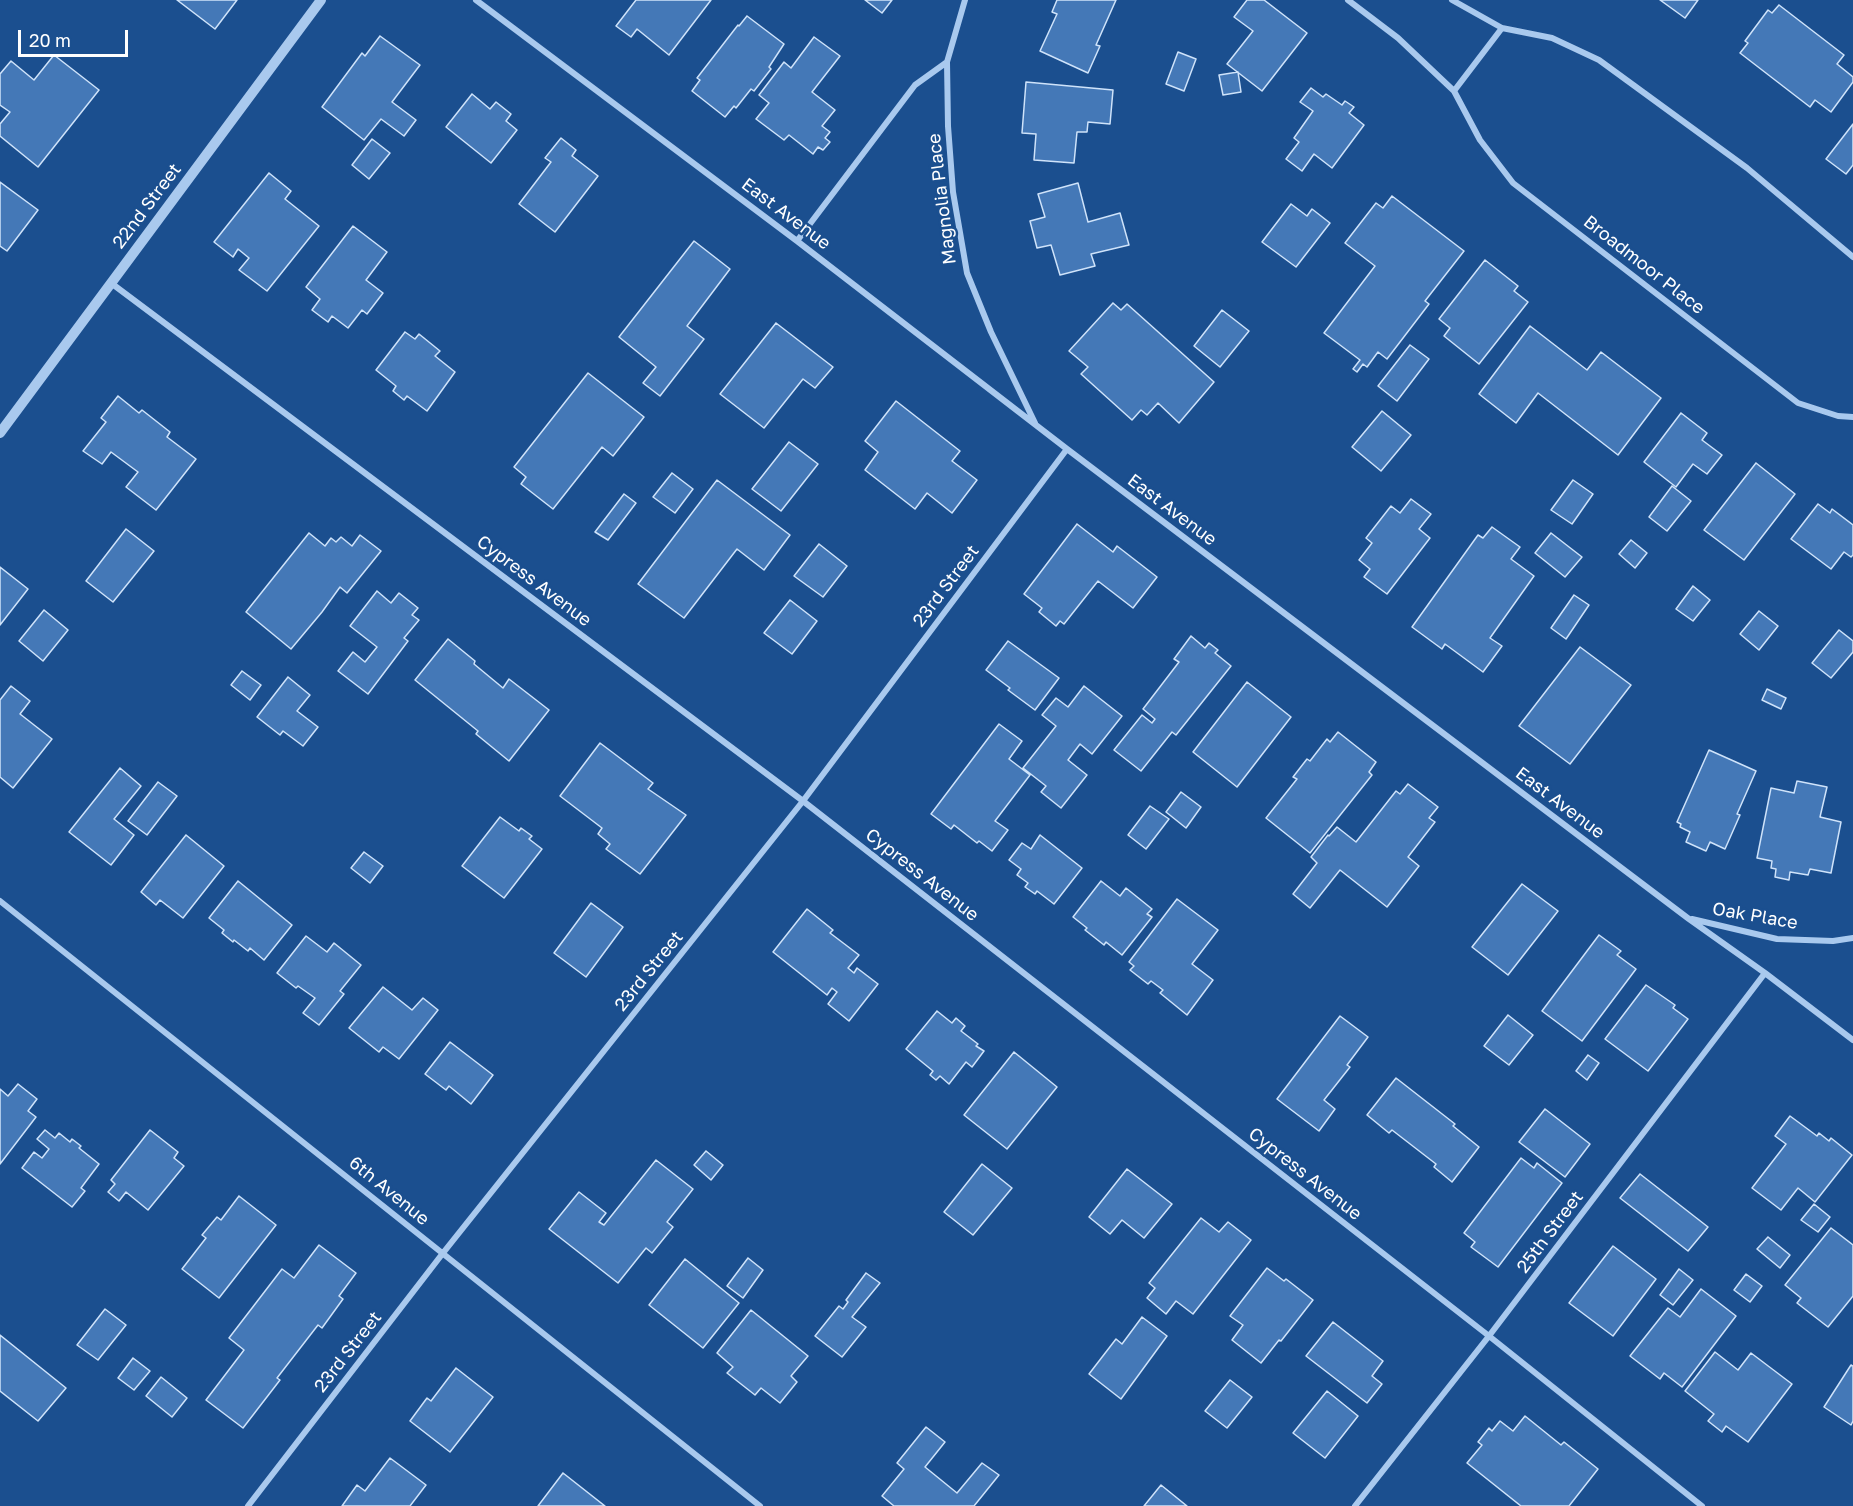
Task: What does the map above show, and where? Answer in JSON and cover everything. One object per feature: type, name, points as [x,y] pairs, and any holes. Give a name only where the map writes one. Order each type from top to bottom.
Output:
[{"type":"street","name":"22nd Street","points":[[0,433],[321,0]]},
{"type":"street","name":"East Avenue","points":[[476,0],[1689,919],[1853,1040]]},
{"type":"street","name":"Magnolia Place","points":[[965,0],[947,62],[948,126],[953,192],[967,273],[991,332],[1036,425]]},
{"type":"street","name":"Broadmoor Place","points":[[1348,0],[1398,38],[1454,91],[1480,140],[1513,183],[1798,403],[1838,416],[1853,417]]},
{"type":"street","points":[[1452,0],[1502,28],[1552,38],[1599,60],[1747,168],[1853,257]]},
{"type":"street","points":[[1454,91],[1502,28]]},
{"type":"street","points":[[797,241],[915,85],[947,62]]},
{"type":"street","name":"Cypress Avenue","points":[[111,283],[803,801],[1489,1336],[1702,1506]]},
{"type":"street","name":"23rd Street","points":[[248,1506],[443,1253],[803,801],[1067,449]]},
{"type":"street","name":"6th Avenue","points":[[0,900],[760,1506]]},
{"type":"street","name":"Oak Place","points":[[1689,919],[1777,939],[1833,941],[1853,938]]},
{"type":"street","name":"25th Street","points":[[1355,1506],[1489,1336],[1765,973]]},
{"type":"building","points":[[177,0],[237,0],[215,29]]},
{"type":"building","points":[[636,0],[711,0],[669,55],[637,29],[631,37],[616,26]]},
{"type":"building","points":[[865,0],[892,0],[882,13]]},
{"type":"building","points":[[1057,0],[1116,0],[1096,45],[1100,46],[1088,73],[1040,51],[1057,14],[1052,12]]},
{"type":"building","points":[[1247,0],[1264,0],[1307,33],[1262,91],[1227,64],[1253,31],[1234,17]]},
{"type":"building","points":[[1660,0],[1698,0],[1685,18]]},
{"type":"building","points":[[1779,5],[1844,55],[1837,64],[1853,77],[1853,82],[1831,112],[1815,100],[1810,107],[1740,53],[1748,43],[1745,41],[1768,10],[1772,13]]},
{"type":"building","points":[[747,16],[784,44],[769,67],[771,69],[754,91],[751,89],[736,108],[734,106],[725,117],[692,91],[700,80],[697,78]]},
{"type":"building","points":[[380,36],[420,65],[392,102],[416,120],[404,136],[381,119],[364,140],[322,107],[362,53],[365,56]]},
{"type":"building","points":[[814,37],[840,56],[812,92],[835,110],[822,126],[830,132],[825,138],[830,142],[823,150],[818,147],[813,154],[789,135],[784,140],[756,119],[769,103],[759,95],[784,62],[791,68]]},
{"type":"building","points":[[1178,52],[1196,59],[1184,91],[1166,84]]},
{"type":"building","points":[[54,55],[99,90],[38,167],[0,136],[0,124],[10,112],[0,105],[0,74],[11,61],[34,80]]},
{"type":"building","points":[[1238,72],[1241,92],[1223,95],[1219,75]]},
{"type":"building","points":[[1026,82],[1113,90],[1110,124],[1088,122],[1087,132],[1077,132],[1074,163],[1034,160],[1036,134],[1022,133]]},
{"type":"building","points":[[1311,88],[1323,97],[1326,94],[1342,105],[1345,101],[1354,107],[1349,113],[1364,125],[1332,168],[1314,154],[1302,171],[1286,159],[1299,142],[1294,138],[1313,111],[1300,102]]},
{"type":"building","points":[[472,94],[490,109],[496,102],[511,114],[506,121],[517,130],[491,163],[446,127]]},
{"type":"building","points":[[1853,124],[1853,165],[1846,174],[1826,159]]},
{"type":"building","points":[[561,138],[576,150],[572,156],[598,176],[555,232],[519,204],[551,162],[545,158]]},
{"type":"building","points":[[372,139],[390,153],[369,179],[352,165]]},
{"type":"building","points":[[269,173],[291,191],[285,199],[319,226],[267,291],[239,270],[249,258],[238,249],[233,257],[214,242]]},
{"type":"building","points":[[0,182],[38,210],[7,251],[0,246]]},
{"type":"building","points":[[1078,183],[1088,222],[1120,213],[1129,245],[1091,254],[1095,266],[1060,275],[1051,245],[1037,248],[1030,221],[1045,217],[1038,194]]},
{"type":"building","points":[[1392,196],[1464,251],[1425,301],[1429,304],[1387,359],[1378,352],[1367,367],[1363,364],[1357,372],[1353,369],[1360,360],[1324,333],[1375,266],[1345,243],[1376,203],[1383,208]]},
{"type":"building","points":[[1291,204],[1307,216],[1312,209],[1330,223],[1296,267],[1262,242]]},
{"type":"building","points":[[353,226],[387,252],[366,280],[383,293],[367,314],[362,310],[348,328],[332,316],[328,322],[312,310],[320,299],[306,287]]},
{"type":"building","points":[[694,241],[730,269],[687,326],[704,339],[660,396],[643,383],[656,367],[619,337]]},
{"type":"building","points":[[1485,260],[1518,286],[1514,291],[1528,302],[1479,364],[1444,336],[1450,328],[1439,319]]},
{"type":"building","points":[[1113,303],[1121,310],[1127,304],[1214,382],[1179,423],[1158,403],[1147,415],[1141,410],[1132,420],[1081,374],[1088,367],[1069,351]]},
{"type":"building","points":[[1222,310],[1249,331],[1220,367],[1194,346]]},
{"type":"building","points":[[776,323],[833,367],[815,388],[803,379],[764,428],[720,394]]},
{"type":"building","points":[[1530,326],[1587,370],[1601,352],[1661,398],[1618,455],[1538,393],[1516,423],[1479,394]]},
{"type":"building","points":[[405,332],[415,339],[419,334],[440,351],[435,356],[455,372],[427,411],[407,396],[404,400],[393,391],[396,386],[376,370]]},
{"type":"building","points":[[1410,345],[1429,359],[1397,401],[1378,386]]},
{"type":"building","points":[[588,373],[644,417],[613,456],[602,447],[553,509],[521,484],[526,477],[514,467]]},
{"type":"building","points":[[118,396],[139,413],[142,410],[170,432],[167,437],[196,459],[156,510],[126,487],[138,472],[111,452],[102,464],[83,451],[106,422],[101,418]]},
{"type":"building","points":[[896,401],[960,451],[952,461],[977,480],[952,513],[927,493],[915,509],[865,470],[878,452],[865,441]]},
{"type":"building","points":[[1382,411],[1411,435],[1381,471],[1352,447]]},
{"type":"building","points":[[1681,413],[1707,433],[1702,440],[1722,455],[1707,474],[1693,464],[1676,487],[1644,462]]},
{"type":"building","points":[[789,442],[818,464],[781,511],[752,489]]},
{"type":"building","points":[[1756,463],[1795,494],[1744,560],[1704,530]]},
{"type":"building","points":[[672,473],[693,489],[675,513],[653,497]]},
{"type":"building","points":[[717,480],[790,535],[764,570],[737,549],[684,618],[638,584]]},
{"type":"building","points":[[1573,480],[1593,494],[1572,524],[1551,510]]},
{"type":"building","points":[[1672,486],[1691,501],[1667,531],[1649,517]]},
{"type":"building","points":[[624,494],[636,503],[608,540],[595,532]]},
{"type":"building","points":[[1411,499],[1431,514],[1419,529],[1430,538],[1387,594],[1364,577],[1370,569],[1359,560],[1372,543],[1366,538],[1391,506],[1400,513]]},
{"type":"building","points":[[1818,504],[1830,513],[1832,509],[1853,525],[1853,555],[1851,557],[1844,552],[1831,569],[1791,539]]},
{"type":"building","points":[[1077,524],[1113,552],[1117,546],[1157,577],[1133,608],[1098,581],[1064,624],[1060,621],[1056,626],[1039,612],[1042,608],[1024,594]]},
{"type":"building","points":[[1492,527],[1520,547],[1511,559],[1534,576],[1490,638],[1502,646],[1483,672],[1445,644],[1442,649],[1412,627],[1478,535],[1483,538]]},
{"type":"building","points":[[126,529],[154,551],[113,602],[86,581]]},
{"type":"building","points":[[309,533],[325,546],[331,538],[336,542],[341,537],[352,546],[360,535],[381,551],[347,593],[340,587],[291,649],[246,612]]},
{"type":"building","points":[[1551,533],[1582,557],[1565,577],[1535,553]]},
{"type":"building","points":[[1631,540],[1647,553],[1635,568],[1619,554]]},
{"type":"building","points":[[819,544],[847,566],[823,597],[794,576]]},
{"type":"building","points":[[0,567],[28,589],[0,625]]},
{"type":"building","points":[[1693,586],[1710,600],[1693,621],[1676,609]]},
{"type":"building","points":[[377,591],[391,603],[399,593],[418,608],[412,615],[419,620],[404,638],[408,641],[368,694],[338,671],[353,652],[365,662],[377,647],[350,626]]},
{"type":"building","points":[[1574,595],[1589,605],[1566,639],[1551,628]]},
{"type":"building","points":[[790,600],[817,621],[792,654],[764,633]]},
{"type":"building","points":[[44,610],[68,630],[43,661],[19,641]]},
{"type":"building","points":[[1759,611],[1778,626],[1759,650],[1740,634]]},
{"type":"building","points":[[1839,630],[1853,641],[1853,652],[1831,678],[1812,663]]},
{"type":"building","points":[[1191,636],[1205,648],[1209,643],[1218,650],[1215,653],[1231,666],[1176,735],[1172,732],[1141,771],[1114,750],[1142,715],[1152,723],[1155,719],[1143,709],[1179,662],[1174,659]]},
{"type":"building","points":[[448,639],[503,688],[509,679],[549,710],[509,761],[476,734],[478,731],[415,680]]},
{"type":"building","points":[[1008,641],[1059,678],[1035,710],[986,670]]},
{"type":"building","points":[[1580,647],[1631,685],[1570,764],[1519,726]]},
{"type":"building","points":[[242,671],[261,685],[250,700],[231,685]]},
{"type":"building","points":[[288,677],[310,695],[297,711],[318,727],[303,746],[283,731],[280,735],[257,717]]},
{"type":"building","points":[[1247,682],[1291,717],[1237,787],[1193,752]]},
{"type":"building","points":[[11,686],[30,701],[20,714],[52,739],[13,788],[0,777],[0,700]]},
{"type":"building","points":[[1084,686],[1122,716],[1092,754],[1080,744],[1068,760],[1087,775],[1061,808],[1041,792],[1046,786],[1023,768],[1056,726],[1042,715],[1056,698],[1068,707]]},
{"type":"building","points":[[1767,689],[1786,698],[1781,709],[1762,700]]},
{"type":"building","points":[[999,724],[1022,741],[1009,759],[1030,775],[995,821],[1008,830],[992,851],[979,841],[977,843],[954,825],[951,829],[931,814]]},
{"type":"building","points":[[1338,732],[1376,762],[1369,772],[1372,775],[1310,853],[1266,818],[1297,779],[1293,777],[1307,759],[1310,761],[1327,739],[1330,742]]},
{"type":"building","points":[[600,743],[653,783],[648,789],[686,815],[640,874],[606,849],[610,844],[598,834],[602,828],[560,796]]},
{"type":"building","points":[[1709,750],[1756,771],[1725,849],[1710,842],[1706,851],[1686,842],[1690,832],[1680,827],[1681,824],[1677,822]]},
{"type":"building","points":[[120,768],[141,786],[114,819],[134,835],[111,865],[69,832]]},
{"type":"building","points":[[1797,781],[1827,787],[1820,817],[1841,822],[1831,873],[1810,869],[1808,875],[1790,872],[1789,880],[1775,877],[1776,869],[1771,868],[1772,861],[1757,858],[1771,788],[1794,793]]},
{"type":"building","points":[[158,782],[177,796],[147,835],[128,821]]},
{"type":"building","points":[[1408,784],[1438,807],[1429,818],[1435,822],[1408,857],[1419,866],[1387,907],[1340,870],[1310,908],[1293,894],[1317,863],[1311,857],[1328,835],[1337,827],[1356,842],[1396,791],[1400,794]]},
{"type":"building","points":[[1181,792],[1201,807],[1186,828],[1166,812]]},
{"type":"building","points":[[1150,806],[1169,819],[1146,849],[1128,835]]},
{"type":"building","points":[[500,817],[519,831],[521,828],[532,836],[529,839],[542,849],[504,898],[462,866]]},
{"type":"building","points":[[186,835],[224,866],[183,918],[160,900],[156,905],[141,892]]},
{"type":"building","points":[[1040,835],[1082,868],[1054,904],[1037,891],[1035,894],[1025,887],[1028,883],[1017,875],[1021,869],[1009,860],[1022,843],[1031,849]]},
{"type":"building","points":[[364,852],[383,866],[370,883],[351,868]]},
{"type":"building","points":[[238,881],[292,925],[264,960],[250,948],[248,951],[234,940],[233,942],[222,933],[224,930],[209,918]]},
{"type":"building","points":[[1101,881],[1120,896],[1126,888],[1152,909],[1147,914],[1152,917],[1122,955],[1106,942],[1104,945],[1073,917]]},
{"type":"building","points":[[1522,884],[1558,911],[1508,975],[1472,947]]},
{"type":"building","points":[[1177,899],[1218,930],[1192,964],[1213,980],[1187,1015],[1160,993],[1163,990],[1151,981],[1148,984],[1130,970],[1134,966],[1129,962]]},
{"type":"building","points":[[591,903],[623,927],[586,977],[554,953]]},
{"type":"building","points":[[807,909],[833,930],[830,933],[859,955],[848,968],[854,973],[857,968],[878,984],[849,1021],[828,1004],[837,992],[832,988],[827,995],[773,952]]},
{"type":"building","points":[[1599,935],[1621,951],[1617,955],[1636,969],[1582,1041],[1542,1011]]},
{"type":"building","points":[[306,936],[327,952],[334,943],[361,965],[340,991],[344,994],[319,1025],[303,1013],[315,998],[298,986],[296,988],[277,973]]},
{"type":"building","points":[[1646,985],[1675,1005],[1673,1008],[1688,1019],[1648,1071],[1605,1039]]},
{"type":"building","points":[[383,987],[412,1010],[423,998],[438,1010],[399,1059],[383,1047],[379,1052],[349,1028]]},
{"type":"building","points":[[937,1011],[952,1023],[956,1018],[965,1026],[961,1031],[984,1051],[972,1067],[966,1062],[949,1084],[940,1076],[936,1080],[930,1075],[933,1071],[906,1049]]},
{"type":"building","points":[[1508,1015],[1533,1035],[1509,1065],[1484,1046]]},
{"type":"building","points":[[1340,1016],[1368,1037],[1347,1065],[1350,1067],[1324,1100],[1335,1109],[1319,1131],[1277,1099]]},
{"type":"building","points":[[450,1042],[493,1075],[471,1104],[449,1086],[446,1090],[425,1074]]},
{"type":"building","points":[[1014,1052],[1057,1087],[1007,1149],[964,1115]]},
{"type":"building","points":[[1588,1055],[1599,1063],[1587,1080],[1576,1071]]},
{"type":"building","points":[[1396,1078],[1455,1124],[1453,1126],[1479,1147],[1452,1182],[1434,1167],[1436,1164],[1392,1130],[1389,1133],[1367,1115]]},
{"type":"building","points":[[18,1084],[37,1099],[28,1111],[36,1117],[0,1164],[0,1089],[8,1096]]},
{"type":"building","points":[[1545,1109],[1590,1144],[1565,1177],[1519,1142]]},
{"type":"building","points":[[1790,1116],[1817,1136],[1819,1133],[1829,1141],[1831,1138],[1852,1155],[1815,1202],[1798,1188],[1781,1210],[1752,1188],[1786,1144],[1775,1136]]},
{"type":"building","points":[[45,1130],[55,1138],[59,1133],[70,1142],[72,1139],[81,1146],[79,1148],[99,1164],[81,1188],[85,1191],[72,1207],[22,1168],[34,1152],[42,1158],[49,1149],[37,1139]]},
{"type":"building","points":[[150,1130],[178,1152],[174,1158],[184,1166],[148,1210],[126,1192],[119,1201],[108,1192],[115,1184],[111,1180]]},
{"type":"building","points":[[706,1151],[723,1165],[711,1180],[694,1165]]},
{"type":"building","points":[[1521,1158],[1534,1168],[1537,1163],[1562,1183],[1498,1267],[1471,1247],[1475,1242],[1464,1233]]},
{"type":"building","points":[[656,1160],[693,1189],[667,1222],[673,1227],[652,1253],[646,1248],[618,1283],[549,1229],[579,1192],[606,1213],[599,1222],[604,1225]]},
{"type":"building","points":[[982,1164],[1012,1188],[973,1235],[944,1212]]},
{"type":"building","points":[[1127,1169],[1172,1204],[1144,1238],[1122,1220],[1110,1234],[1089,1217]]},
{"type":"building","points":[[1640,1174],[1708,1227],[1688,1251],[1620,1198]]},
{"type":"building","points":[[239,1196],[276,1225],[219,1298],[182,1269],[206,1238],[202,1235],[217,1217],[221,1220]]},
{"type":"building","points":[[1814,1204],[1830,1217],[1818,1232],[1801,1220]]},
{"type":"building","points":[[1201,1218],[1219,1232],[1228,1222],[1251,1240],[1193,1314],[1176,1301],[1166,1314],[1147,1298],[1155,1288],[1149,1283]]},
{"type":"building","points":[[1831,1228],[1853,1245],[1853,1296],[1828,1327],[1797,1303],[1801,1298],[1785,1285]]},
{"type":"building","points":[[1768,1237],[1790,1255],[1780,1268],[1757,1249]]},
{"type":"building","points":[[319,1245],[356,1273],[339,1296],[343,1299],[322,1328],[318,1325],[277,1378],[280,1380],[243,1428],[206,1400],[244,1350],[229,1338],[282,1269],[294,1278]]},
{"type":"building","points":[[1613,1246],[1656,1279],[1613,1336],[1569,1303]]},
{"type":"building","points":[[748,1258],[763,1270],[743,1298],[727,1286]]},
{"type":"building","points":[[685,1259],[739,1303],[703,1348],[649,1305]]},
{"type":"building","points":[[1267,1268],[1284,1281],[1286,1279],[1313,1300],[1261,1363],[1232,1340],[1243,1325],[1230,1316]]},
{"type":"building","points":[[1679,1269],[1693,1280],[1673,1305],[1660,1295]]},
{"type":"building","points":[[866,1273],[880,1283],[852,1317],[866,1327],[842,1357],[815,1336],[839,1306],[843,1309],[848,1302],[846,1300]]},
{"type":"building","points":[[1746,1274],[1762,1286],[1750,1302],[1734,1290]]},
{"type":"building","points":[[1701,1289],[1736,1316],[1682,1387],[1664,1373],[1660,1379],[1630,1356],[1668,1308],[1680,1317]]},
{"type":"building","points":[[105,1309],[126,1325],[98,1360],[77,1345]]},
{"type":"building","points":[[751,1310],[808,1356],[791,1376],[797,1382],[780,1403],[761,1388],[755,1395],[727,1373],[733,1367],[717,1353]]},
{"type":"building","points":[[1142,1317],[1167,1336],[1121,1399],[1089,1374],[1116,1339],[1122,1344]]},
{"type":"building","points":[[1333,1322],[1383,1361],[1372,1376],[1382,1384],[1367,1403],[1306,1356]]},
{"type":"building","points":[[0,1335],[66,1388],[38,1421],[0,1391]]},
{"type":"building","points":[[1715,1352],[1738,1370],[1751,1353],[1792,1384],[1748,1442],[1726,1426],[1722,1432],[1708,1421],[1714,1414],[1685,1391]]},
{"type":"building","points":[[133,1358],[150,1371],[134,1390],[118,1378]]},
{"type":"building","points":[[1851,1365],[1853,1366],[1853,1421],[1851,1425],[1824,1407]]},
{"type":"building","points":[[456,1368],[493,1397],[450,1452],[410,1421],[427,1398],[431,1401]]},
{"type":"building","points":[[161,1377],[187,1398],[172,1417],[146,1396]]},
{"type":"building","points":[[1230,1380],[1252,1397],[1227,1428],[1205,1411]]},
{"type":"building","points":[[1327,1391],[1358,1416],[1325,1458],[1293,1433]]},
{"type":"building","points":[[1525,1416],[1561,1445],[1564,1442],[1598,1469],[1569,1506],[1521,1506],[1467,1463],[1482,1445],[1478,1442],[1489,1428],[1492,1431],[1500,1421],[1513,1431]]},
{"type":"building","points":[[926,1427],[945,1442],[925,1467],[957,1493],[982,1463],[999,1475],[974,1506],[894,1506],[882,1496],[904,1469],[897,1463]]},
{"type":"building","points":[[390,1458],[426,1485],[410,1506],[342,1506],[357,1485],[365,1491]]},
{"type":"building","points":[[563,1473],[605,1506],[538,1506]]},
{"type":"building","points":[[1161,1485],[1187,1506],[1144,1506]]}]
